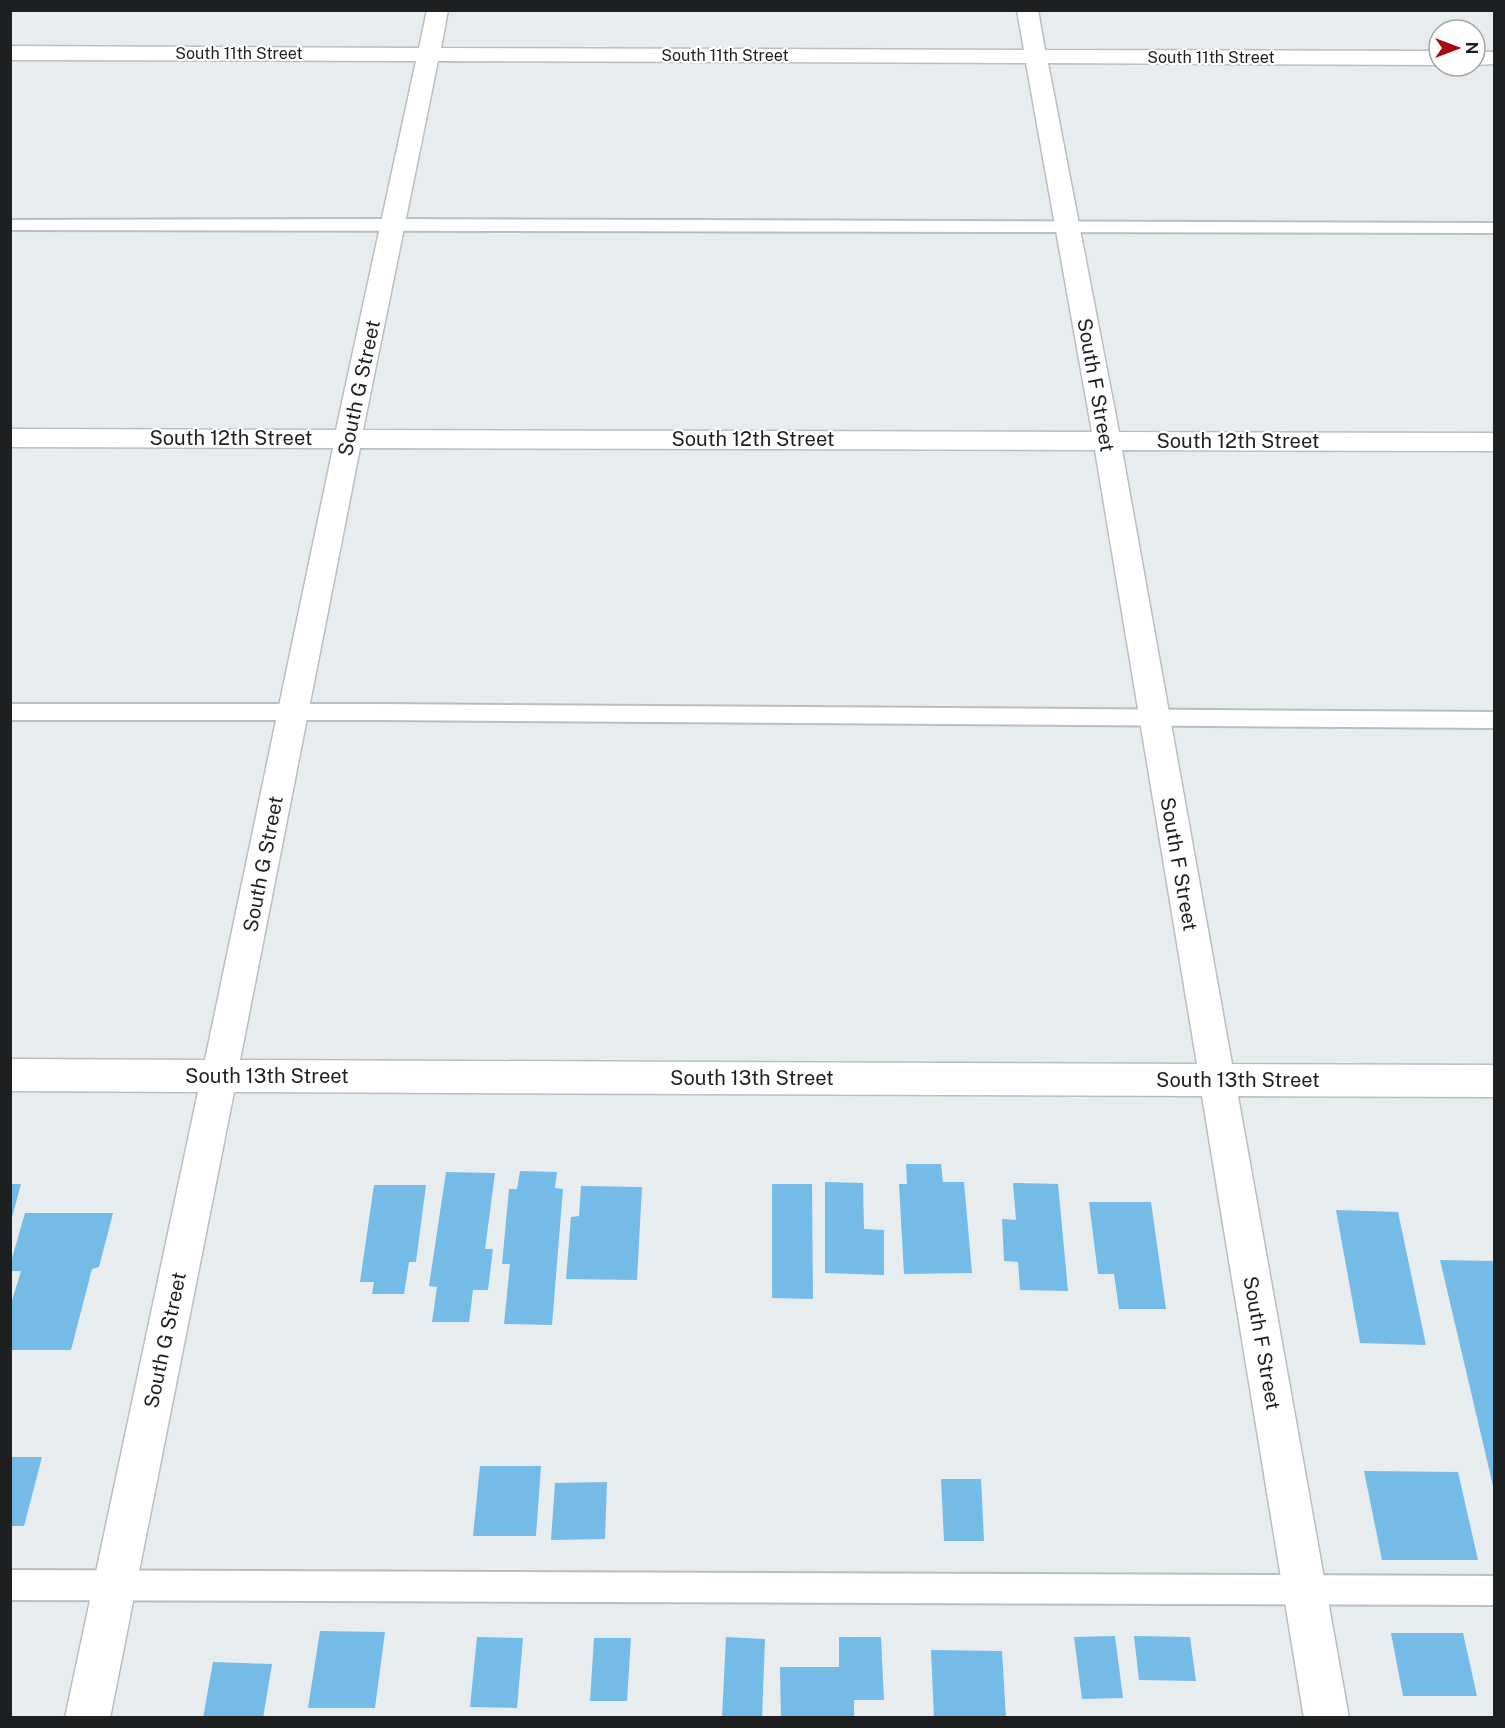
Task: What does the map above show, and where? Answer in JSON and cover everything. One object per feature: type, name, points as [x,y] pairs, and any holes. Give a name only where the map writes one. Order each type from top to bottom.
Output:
[{"type":"street","name":"South G Street","points":[[87,1718],[220,1076],[348,439],[438,10]]},
{"type":"street","name":"South F Street","points":[[1027,10],[1107,440],[1328,1718]]},
{"type":"street","name":"South 11th Street","points":[[10,53],[1427,58]]},
{"type":"street","name":"South 12th Street","points":[[10,438],[1494,442]]},
{"type":"street","name":"South 13th Street","points":[[10,1075],[1494,1081]]},
{"type":"lane","points":[[10,225],[1494,228]]},
{"type":"lane","points":[[10,712],[294,710],[1155,720],[1494,720]]},
{"type":"lane","points":[[10,1585],[1494,1592]]},
{"type":"building","points":[[906,1164],[941,1164],[943,1182],[964,1182],[972,1273],[904,1274],[899,1184],[907,1184]]},
{"type":"building","points":[[520,1171],[557,1172],[555,1188],[563,1189],[552,1325],[504,1324],[510,1264],[502,1264],[509,1189],[517,1189]]},
{"type":"building","points":[[446,1172],[495,1173],[485,1249],[493,1249],[488,1290],[473,1290],[469,1322],[432,1322],[437,1287],[429,1286]]},
{"type":"building","points":[[825,1182],[863,1183],[864,1229],[884,1230],[884,1275],[825,1273]]},
{"type":"building","points":[[1013,1183],[1058,1184],[1068,1291],[1020,1290],[1018,1262],[1004,1261],[1002,1219],[1016,1220]]},
{"type":"building","points":[[10,1184],[21,1184],[11,1221],[10,1221]]},
{"type":"building","points":[[772,1184],[812,1184],[813,1299],[772,1298]]},
{"type":"building","points":[[374,1185],[426,1185],[416,1262],[409,1262],[404,1294],[372,1294],[374,1282],[360,1282]]},
{"type":"building","points":[[581,1186],[642,1187],[637,1280],[566,1279],[571,1217],[579,1216]]},
{"type":"building","points":[[1089,1202],[1151,1202],[1166,1309],[1119,1309],[1114,1274],[1098,1274]]},
{"type":"building","points":[[1336,1210],[1398,1212],[1426,1345],[1360,1343]]},
{"type":"building","points":[[25,1213],[113,1213],[99,1267],[92,1269],[71,1350],[10,1350],[10,1307],[21,1271],[10,1271],[10,1265]]},
{"type":"building","points":[[1440,1260],[1494,1261],[1494,1490]]},
{"type":"building","points":[[10,1457],[42,1457],[24,1526],[10,1526]]},
{"type":"building","points":[[480,1466],[541,1466],[536,1536],[473,1536]]},
{"type":"building","points":[[1364,1471],[1458,1472],[1478,1560],[1382,1560]]},
{"type":"building","points":[[941,1479],[981,1479],[984,1541],[944,1541]]},
{"type":"building","points":[[607,1482],[605,1539],[551,1540],[555,1483]]},
{"type":"building","points":[[320,1631],[385,1632],[375,1708],[308,1708]]},
{"type":"building","points":[[1391,1633],[1463,1633],[1477,1696],[1403,1696]]},
{"type":"building","points":[[1115,1636],[1123,1698],[1082,1699],[1074,1637]]},
{"type":"building","points":[[1134,1636],[1190,1637],[1196,1681],[1139,1680]]},
{"type":"building","points":[[477,1637],[523,1638],[517,1708],[470,1707]]},
{"type":"building","points":[[726,1637],[765,1639],[762,1718],[722,1717]]},
{"type":"building","points":[[839,1637],[881,1637],[884,1700],[854,1700],[854,1718],[781,1718],[780,1667],[839,1667]]},
{"type":"building","points":[[594,1638],[631,1638],[627,1701],[590,1701]]},
{"type":"building","points":[[931,1650],[1002,1651],[1006,1718],[934,1718]]},
{"type":"building","points":[[213,1662],[272,1664],[263,1718],[203,1718]]}]
